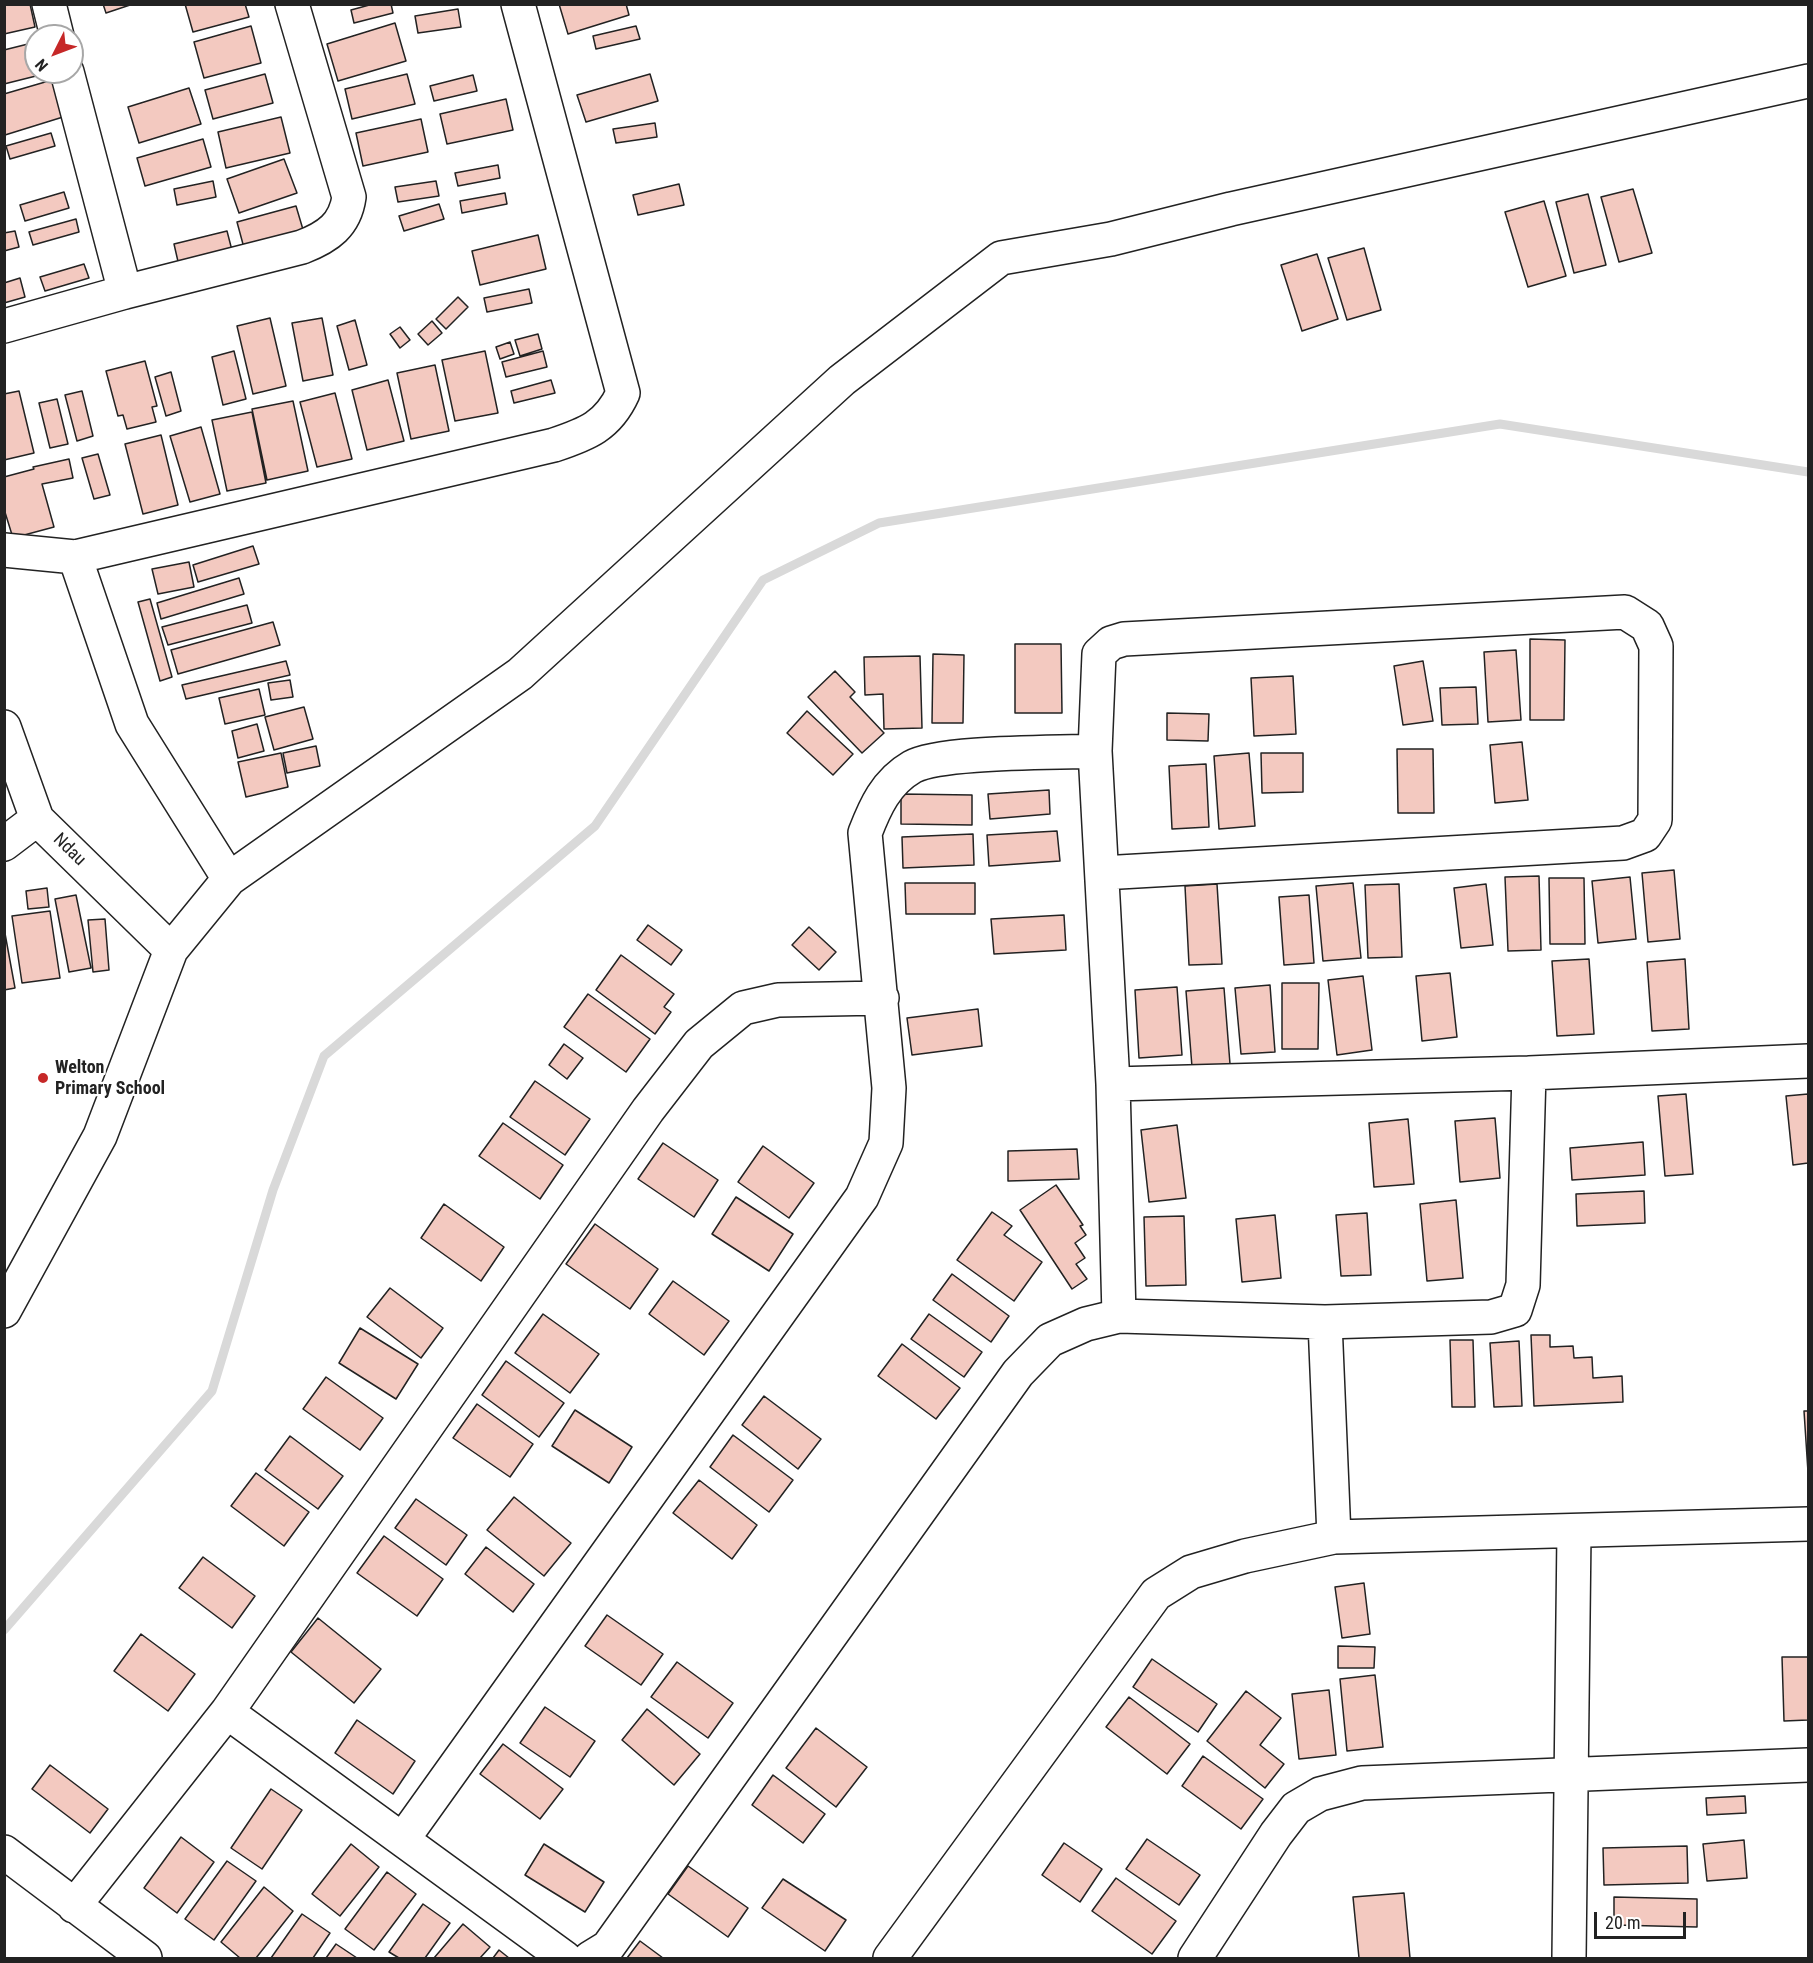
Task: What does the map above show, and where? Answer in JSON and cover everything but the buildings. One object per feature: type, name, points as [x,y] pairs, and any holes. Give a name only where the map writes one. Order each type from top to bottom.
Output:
[{"type":"street","points":[[49,4],[54,24]]},
{"type":"street","points":[[4,326],[125,291],[302,247],[318,241],[336,229],[347,212],[349,197],[292,4]]},
{"type":"street","points":[[4,550],[75,557],[554,445],[582,436],[614,414],[623,393],[518,4]]},
{"type":"street","points":[[4,1311],[100,1136],[171,950],[229,879],[520,674],[842,380],[1001,258],[1111,239],[1232,209],[1809,81]]},
{"type":"street","points":[[70,84],[125,291]]},
{"type":"street","points":[[75,557],[132,724],[229,879]]},
{"type":"street","points":[[1102,873],[1623,843],[1645,835],[1655,820],[1656,646],[1647,626],[1625,612],[1124,639],[1111,643],[1099,654],[1095,751],[1113,1084],[1119,1316]]},
{"type":"street","name":"Ndau","points":[[4,727],[37,819],[171,950]]},
{"type":"street","points":[[403,1839],[862,1197],[886,1143],[889,1088],[865,833],[880,796],[912,767],[938,759],[1095,751]]},
{"type":"street","points":[[4,844],[37,819]]},
{"type":"street","points":[[74,1906],[228,1712],[641,1120],[699,1044],[743,1008],[778,1000],[882,998]]},
{"type":"street","points":[[1113,1084],[1529,1073],[1809,1061]]},
{"type":"street","points":[[590,1959],[608,1947],[1018,1373],[1050,1340],[1086,1324],[1119,1316],[1325,1322],[1491,1317],[1515,1310],[1523,1285],[1529,1073]]},
{"type":"street","points":[[1325,1322],[1334,1537]]},
{"type":"street","points":[[890,1959],[1156,1594],[1191,1572],[1245,1556],[1334,1537],[1809,1524]]},
{"type":"street","points":[[1569,1959],[1574,1532]]},
{"type":"street","points":[[228,1712],[565,1959]]},
{"type":"street","points":[[1195,1959],[1276,1834],[1296,1808],[1320,1794],[1362,1783],[1809,1765]]},
{"type":"street","points":[[4,1852],[145,1959]]},
{"type":"waterway","points":[[4,1630],[212,1391],[273,1190],[324,1056],[595,826],[763,580],[879,523],[1500,424],[1808,472]]},
{"type":"place","name":"Welton Primary School","points":[[43,1078]]}]
